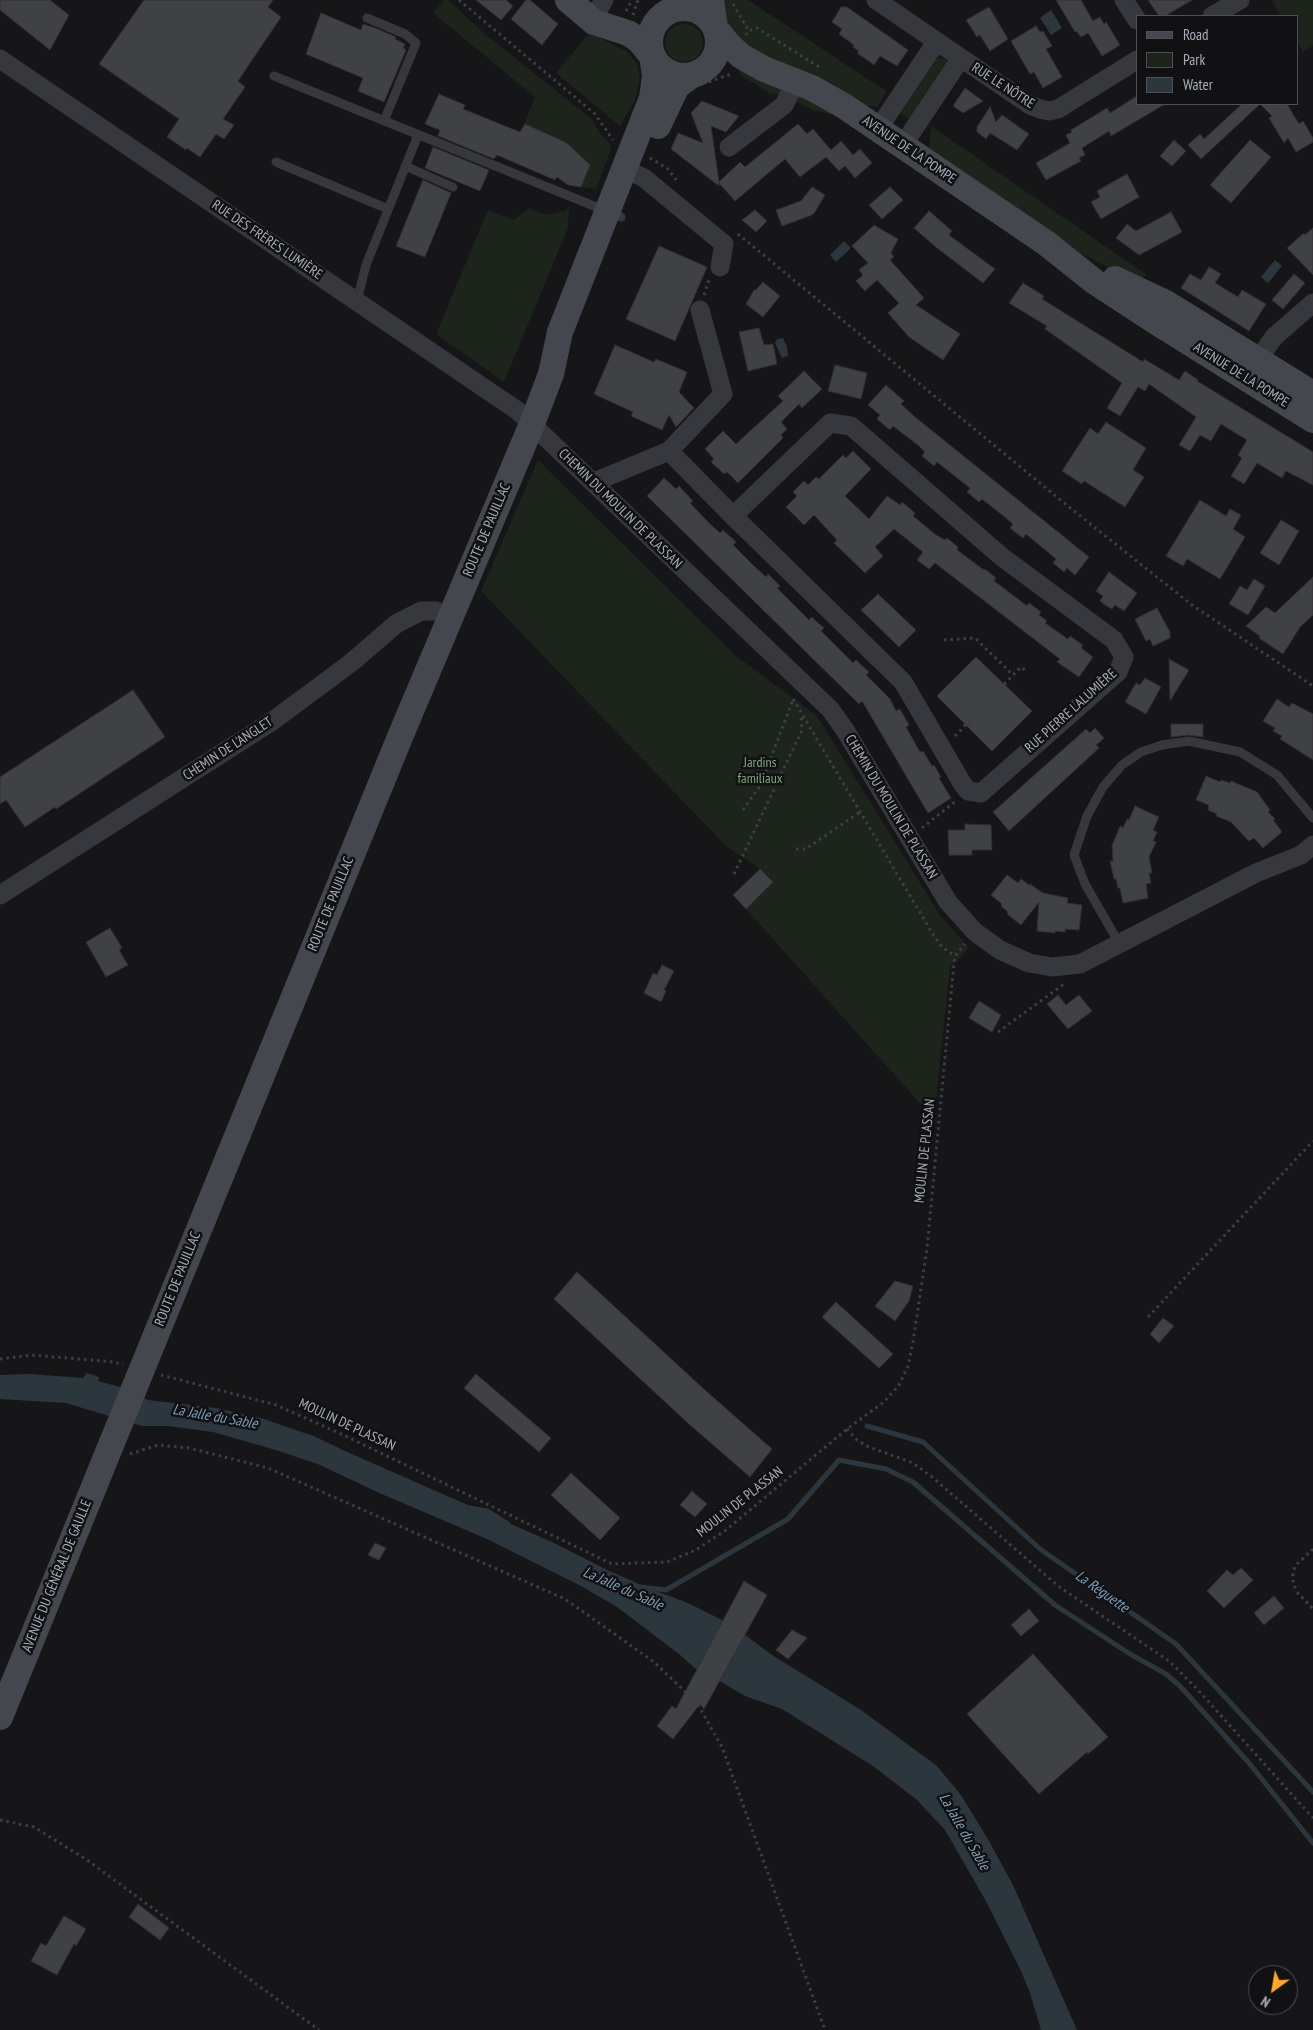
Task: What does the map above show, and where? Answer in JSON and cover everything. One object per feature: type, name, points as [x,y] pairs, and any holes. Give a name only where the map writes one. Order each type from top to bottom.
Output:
[{"type":"main road","points":[[568,0],[594,22],[632,35],[659,65],[668,72],[679,76],[699,72],[713,60],[717,50],[718,39],[711,0]]},
{"type":"main road","points":[[598,2],[611,13],[638,20],[677,7],[690,8],[700,12],[716,28]]},
{"type":"main road","points":[[652,56],[649,44],[650,33],[656,22],[677,7]]},
{"type":"main road","name":"AVENUE DE LA POMPE","points":[[716,28],[734,51],[764,69],[796,81],[844,106],[1046,243],[1166,303],[1251,368],[1313,420]]},
{"type":"main road","name":"ROUTE DE PAUILLAC","points":[[114,1435],[551,374],[574,338],[614,214],[635,162],[654,92],[655,76],[652,56]]},
{"type":"main road","name":"AVENUE DE LA POMPE","points":[[699,72],[737,65],[764,69]]},
{"type":"main road","name":"ROUTE DE PAUILLAC","points":[[635,162],[677,86],[699,72]]},
{"type":"main road","name":"AVENUE DE LA POMPE","points":[[1251,368],[1313,394]]},
{"type":"main road","name":"AVENUE DU GÉNÉRAL DE GAULLE","points":[[0,1717],[114,1435]]},
{"type":"street","points":[[876,0],[960,58]]},
{"type":"street","points":[[1124,0],[1136,18]]},
{"type":"street","points":[[1214,15],[1240,0]]},
{"type":"street","points":[[878,129],[936,42]]},
{"type":"street","name":"RUE LE NÔTRE","points":[[903,145],[960,58],[1030,105],[1049,111],[1058,109],[1136,61]]},
{"type":"street","name":"RUE DES FRÈRES LUMIÈRE","points":[[0,59],[358,301],[518,411],[532,424]]},
{"type":"street","points":[[729,147],[784,105],[796,81]]},
{"type":"street","points":[[635,162],[644,178],[724,244],[715,273]]},
{"type":"street","points":[[1251,368],[1274,336],[1313,303]]},
{"type":"street","points":[[594,482],[668,451],[723,394],[700,310]]},
{"type":"street","name":"RUE PIERRE LALUMIÈRE","points":[[733,516],[830,423],[851,426],[1002,557],[1114,640],[1124,656],[1118,672],[981,793],[968,791]]},
{"type":"street","name":"CHEMIN DU MOULIN DE PLASSAN","points":[[532,424],[594,482],[796,691],[820,700],[837,719],[948,902],[975,932],[1000,950],[1029,964],[1052,967],[1080,964],[1256,873],[1301,855],[1313,845]]},
{"type":"street","points":[[668,451],[903,682],[968,791]]},
{"type":"street","name":"CHEMIN DE L'ANGLET","points":[[0,895],[274,720],[352,662],[396,624],[421,611],[436,610],[451,618]]},
{"type":"lane","points":[[367,18],[405,34],[416,43],[384,121]]},
{"type":"lane","points":[[274,76],[614,214]]},
{"type":"lane","points":[[358,301],[366,265],[418,135]]},
{"type":"lane","points":[[276,162],[388,209]]},
{"type":"lane","points":[[405,166],[453,187]]},
{"type":"lane","points":[[1119,943],[1085,884],[1074,855],[1087,816],[1103,787],[1122,764],[1141,752],[1162,745],[1189,742],[1240,752],[1277,775],[1313,818]]},
{"type":"path","points":[[459,0],[595,114],[614,140],[635,162],[658,161],[668,169],[682,186]]},
{"type":"path","points":[[732,229],[1069,507],[1192,605],[1313,686]]},
{"type":"path","points":[[700,310],[715,273]]},
{"type":"path","points":[[944,640],[975,638],[1013,675]]},
{"type":"path","points":[[942,750],[1021,667],[1025,670]]},
{"type":"path","points":[[734,874],[802,730],[796,691]]},
{"type":"path","points":[[743,810],[760,786],[796,691]]},
{"type":"path","points":[[801,714],[942,947],[955,956],[975,932]]},
{"type":"path","points":[[910,838],[968,791]]},
{"type":"path","points":[[796,849],[806,849],[860,812]]},
{"type":"path","name":"MOULIN DE PLASSAN","points":[[0,1359],[32,1356],[114,1362],[276,1405],[339,1433],[612,1564],[667,1562],[696,1550],[726,1530],[847,1429],[884,1402],[899,1385],[908,1366],[927,1248],[955,956]]},
{"type":"path","points":[[998,1032],[1064,983],[1064,966]]},
{"type":"path","points":[[1148,1317],[1313,1141]]},
{"type":"path","points":[[847,1429],[857,1440],[869,1447],[913,1463],[932,1477],[1058,1586],[1169,1661],[1198,1690],[1313,1818]]},
{"type":"path","points":[[103,1462],[158,1445],[189,1448],[268,1468],[565,1599],[654,1662],[697,1702],[722,1747],[825,2030]]},
{"type":"path","points":[[1313,1549],[1295,1566],[1293,1574],[1293,1583],[1297,1592],[1313,1609]]},
{"type":"path","points":[[0,1820],[34,1827],[86,1860],[319,2030]]},
{"type":"green space","points":[[444,0],[448,0],[486,35],[592,119],[599,132],[612,146],[596,189],[581,187],[590,165],[565,141],[563,144],[524,125],[535,97],[433,13]]},
{"type":"green space","points":[[718,0],[748,0],[886,91],[878,106],[862,106],[789,67],[733,41]]},
{"type":"green space","points":[[1272,0],[1313,0],[1313,45],[1303,52],[1298,44],[1298,15],[1280,15]]},
{"type":"green space","points":[[684,24],[691,25],[697,30],[702,36],[702,50],[697,56],[691,61],[684,62],[677,61],[671,56],[666,50],[665,43],[666,36],[671,30],[677,25]]},
{"type":"green space","points":[[590,32],[627,52],[637,64],[640,78],[635,100],[620,126],[556,73]]},
{"type":"green space","points":[[935,59],[945,59],[948,63],[911,121],[899,112]]},
{"type":"green space","points":[[740,68],[786,83],[779,95],[769,93],[742,76]]},
{"type":"green space","points":[[800,90],[848,118],[813,110],[792,100]]},
{"type":"green space","points":[[931,126],[1147,275],[1140,279],[1116,271],[1060,243],[932,154],[929,147]]},
{"type":"green space","points":[[569,205],[568,228],[504,382],[436,334],[488,210],[514,220],[529,208],[546,215],[566,211]]},
{"type":"green space","name":"Jardins familiaux","points":[[538,460],[736,656],[817,716],[940,915],[969,948],[950,967],[934,1119],[746,909],[772,883],[760,869],[726,846],[481,591]]},
{"type":"water","points":[[1051,10],[1062,28],[1051,35],[1040,18]]},
{"type":"water","points":[[844,241],[851,248],[836,262],[830,255]]},
{"type":"water","points":[[1275,260],[1282,266],[1268,283],[1261,277]]},
{"type":"water","points":[[783,338],[788,356],[782,358],[775,343],[777,339]]},
{"type":"water","points":[[87,1373],[99,1377],[98,1381],[120,1387],[148,1400],[216,1408],[261,1418],[316,1437],[554,1543],[607,1570],[688,1603],[732,1625],[772,1655],[861,1710],[937,1766],[961,1795],[1013,1885],[1077,2030],[1041,2030],[1021,1971],[987,1903],[945,1830],[917,1800],[873,1766],[782,1709],[745,1696],[706,1673],[698,1671],[679,1654],[617,1607],[581,1586],[487,1539],[377,1492],[320,1465],[213,1432],[168,1426],[142,1426],[66,1403],[0,1399],[0,1375],[30,1374],[83,1378]]},
{"type":"building","points":[[0,0],[50,0],[69,15],[50,50],[0,10]]},
{"type":"building","points":[[144,0],[273,0],[268,7],[281,17],[238,81],[245,87],[223,119],[234,125],[224,139],[216,134],[200,157],[167,137],[179,119],[99,64]]},
{"type":"building","points":[[476,0],[506,0],[513,6],[501,20]]},
{"type":"building","points":[[526,0],[530,0],[558,24],[542,45],[511,19]]},
{"type":"building","points":[[1056,0],[1081,0],[1093,21],[1100,17],[1104,24],[1106,22],[1120,45],[1102,56],[1088,33],[1081,37],[1075,32]]},
{"type":"building","points":[[1148,0],[1192,0],[1167,15],[1158,15]]},
{"type":"building","points":[[841,7],[847,7],[908,50],[897,66],[880,56],[874,65],[857,53],[859,51],[853,47],[854,45],[839,34],[842,29],[832,22]]},
{"type":"building","points":[[989,7],[1008,39],[990,51],[980,35],[977,37],[966,20]]},
{"type":"building","points":[[321,13],[361,30],[363,24],[375,28],[396,37],[395,39],[405,44],[403,48],[406,50],[384,102],[358,91],[363,78],[306,54]]},
{"type":"building","points":[[1036,26],[1040,32],[1043,31],[1052,46],[1046,49],[1062,77],[1043,88],[1034,72],[1030,74],[1011,41]]},
{"type":"building","points":[[965,88],[983,101],[963,113],[953,106]]},
{"type":"building","points":[[439,94],[465,105],[463,109],[520,132],[525,124],[567,143],[590,165],[581,187],[568,185],[557,177],[555,180],[497,155],[494,159],[438,136],[440,130],[425,124]]},
{"type":"building","points":[[1136,97],[1136,105],[1163,105],[1111,136],[1109,131],[1082,148],[1085,155],[1079,158],[1081,161],[1046,180],[1036,163],[1070,143],[1066,135],[1072,132],[1071,130],[1107,108],[1110,113]]},
{"type":"building","points":[[702,101],[739,116],[726,132],[711,126],[719,182],[740,162],[745,167],[798,124],[807,134],[813,129],[831,150],[841,141],[853,155],[860,149],[872,163],[855,178],[845,166],[839,171],[826,157],[800,177],[785,159],[735,201],[719,183],[719,186],[671,149],[678,133],[703,143],[691,113]]},
{"type":"building","points":[[1241,105],[1259,105],[1201,159],[1188,145],[1200,134],[1204,139]]},
{"type":"building","points":[[1261,105],[1288,105],[1299,124],[1303,121],[1313,138],[1313,142],[1296,152],[1288,138],[1284,143],[1269,118],[1272,116]]},
{"type":"building","points":[[990,107],[996,122],[1002,115],[1029,134],[1017,150],[990,133],[986,139],[977,132],[977,127]]},
{"type":"building","points":[[1174,140],[1186,151],[1172,166],[1160,156]]},
{"type":"building","points":[[1250,140],[1271,157],[1231,203],[1210,185]]},
{"type":"building","points":[[433,147],[489,170],[480,191],[425,168]]},
{"type":"building","points":[[1127,174],[1139,197],[1101,219],[1091,202],[1100,197],[1097,191]]},
{"type":"building","points":[[423,180],[451,193],[425,257],[396,246]]},
{"type":"building","points":[[812,187],[825,195],[815,212],[812,215],[782,226],[776,210],[801,201]]},
{"type":"building","points":[[890,187],[903,200],[882,219],[869,205]]},
{"type":"building","points":[[755,210],[767,221],[756,232],[742,220]]},
{"type":"building","points":[[929,211],[952,231],[949,235],[995,269],[983,283],[914,228]]},
{"type":"building","points":[[1171,212],[1182,232],[1139,255],[1116,238],[1127,224],[1136,231]]},
{"type":"building","points":[[874,225],[898,239],[891,253],[894,257],[890,260],[924,298],[916,305],[960,334],[943,360],[909,337],[888,313],[899,303],[877,280],[865,291],[856,281],[863,275],[859,270],[868,263],[852,246]]},
{"type":"building","points":[[1313,228],[1313,275],[1287,248],[1304,233],[1305,235]]},
{"type":"building","points":[[659,246],[707,267],[675,341],[626,319]]},
{"type":"building","points":[[1209,267],[1221,274],[1215,283],[1238,297],[1242,290],[1266,304],[1249,331],[1181,288],[1190,274],[1201,280]]},
{"type":"building","points":[[1294,274],[1305,283],[1283,309],[1272,300]]},
{"type":"building","points":[[763,282],[780,296],[763,317],[746,304],[754,290]]},
{"type":"building","points":[[1023,283],[1044,296],[1042,299],[1143,362],[1144,359],[1179,380],[1185,371],[1197,381],[1313,452],[1313,485],[1286,471],[1282,478],[1257,463],[1244,484],[1231,476],[1242,458],[1238,455],[1247,440],[1221,424],[1211,441],[1200,435],[1190,451],[1179,445],[1196,417],[1149,384],[1145,391],[1138,387],[1120,416],[1107,408],[1122,383],[1045,329],[1047,326],[1009,303]]},
{"type":"building","points":[[759,328],[764,345],[773,344],[777,364],[748,371],[739,332]]},
{"type":"building","points":[[615,345],[654,362],[656,359],[687,372],[679,392],[694,408],[676,427],[669,415],[662,430],[631,416],[633,412],[594,394]]},
{"type":"building","points":[[835,365],[867,373],[861,399],[828,391]]},
{"type":"building","points":[[804,371],[822,389],[802,408],[799,404],[781,422],[787,429],[781,435],[783,438],[738,483],[727,472],[724,474],[711,462],[714,459],[705,449],[723,431],[736,444],[783,401],[778,396]]},
{"type":"building","points":[[886,385],[904,401],[901,404],[915,417],[1089,557],[1075,575],[1067,568],[1064,572],[1053,563],[1056,559],[1026,534],[1023,538],[1010,528],[1013,524],[982,499],[979,502],[967,492],[970,488],[937,462],[934,466],[922,456],[925,452],[919,446],[893,426],[890,430],[877,419],[880,415],[868,405]]},
{"type":"building","points":[[1106,422],[1146,448],[1133,470],[1144,477],[1125,507],[1084,481],[1082,484],[1062,471],[1090,428],[1098,434]]},
{"type":"building","points":[[853,451],[871,469],[845,496],[869,519],[887,496],[900,505],[902,502],[915,513],[913,516],[936,535],[945,540],[947,538],[958,547],[957,550],[996,578],[994,581],[1027,606],[1029,603],[1041,612],[1039,615],[1047,621],[1045,623],[1068,639],[1070,636],[1083,645],[1081,648],[1093,657],[1079,677],[1057,662],[1060,659],[935,563],[929,569],[917,560],[923,552],[894,529],[875,547],[883,556],[865,573],[834,543],[837,540],[814,515],[804,525],[786,507],[797,496],[793,492],[804,481],[808,485],[816,477],[819,479],[843,455],[846,458]]},
{"type":"building","points":[[664,478],[676,489],[679,486],[693,501],[690,503],[709,523],[720,533],[723,530],[736,542],[733,545],[766,577],[768,574],[780,586],[777,588],[809,620],[812,617],[824,628],[821,631],[853,663],[856,660],[869,672],[866,675],[890,699],[896,711],[900,709],[909,725],[906,727],[920,752],[923,751],[932,766],[934,765],[941,777],[939,778],[951,798],[928,813],[862,701],[859,704],[647,496]]},
{"type":"building","points":[[1200,500],[1226,516],[1230,509],[1241,515],[1233,529],[1245,537],[1220,579],[1187,559],[1183,566],[1166,556]]},
{"type":"building","points":[[1281,520],[1299,531],[1279,565],[1260,553]]},
{"type":"building","points":[[1109,572],[1137,593],[1124,611],[1115,605],[1112,609],[1105,605],[1100,601],[1103,596],[1096,591]]},
{"type":"building","points":[[1313,577],[1313,615],[1300,627],[1283,654],[1259,638],[1260,636],[1246,626],[1266,607],[1275,613]]},
{"type":"building","points":[[1254,579],[1265,586],[1248,615],[1229,604],[1240,586],[1247,590]]},
{"type":"building","points":[[878,594],[916,630],[899,647],[861,610]]},
{"type":"building","points":[[1157,608],[1170,632],[1170,638],[1153,646],[1150,639],[1146,641],[1135,619]]},
{"type":"building","points":[[976,657],[1032,711],[992,751],[937,696]]},
{"type":"building","points":[[1169,659],[1189,670],[1170,701]]},
{"type":"building","points":[[1145,678],[1161,687],[1146,714],[1125,702],[1136,683],[1140,685]]},
{"type":"building","points":[[133,690],[165,737],[56,809],[55,807],[25,827],[6,800],[0,804],[0,777]]},
{"type":"building","points":[[1277,699],[1289,707],[1292,703],[1313,714],[1313,760],[1280,739],[1282,736],[1273,731],[1275,728],[1263,721]]},
{"type":"building","points":[[1171,724],[1203,724],[1203,737],[1188,735],[1171,737]]},
{"type":"building","points":[[1095,728],[1104,738],[1096,745],[1099,748],[1009,831],[993,812],[1086,729],[1090,733]]},
{"type":"building","points":[[1206,776],[1220,782],[1221,780],[1230,783],[1231,781],[1257,792],[1282,832],[1263,848],[1254,838],[1249,841],[1231,822],[1216,816],[1217,814],[1208,810],[1209,805],[1196,800]]},
{"type":"building","points":[[1135,806],[1159,817],[1153,830],[1157,832],[1153,841],[1156,842],[1149,857],[1152,873],[1149,873],[1151,883],[1146,884],[1148,898],[1123,903],[1120,888],[1118,888],[1116,879],[1114,879],[1110,861],[1113,861],[1112,846],[1120,826],[1123,828],[1127,819],[1129,820]]},
{"type":"building","points":[[965,824],[991,825],[992,850],[972,850],[972,855],[949,855],[948,830],[965,830]]},
{"type":"building","points":[[760,869],[773,882],[746,909],[733,895]]},
{"type":"building","points":[[1007,875],[1018,883],[1021,879],[1043,893],[1068,898],[1067,903],[1082,905],[1079,930],[1065,929],[1065,932],[1055,931],[1055,933],[1037,931],[1039,902],[1021,925],[1007,914],[1008,912],[1001,906],[1002,904],[991,895]]},
{"type":"building","points":[[110,928],[122,948],[119,950],[128,965],[106,977],[86,942]]},
{"type":"building","points":[[662,965],[674,971],[664,990],[666,991],[661,1002],[644,993],[653,973],[657,975]]},
{"type":"building","points":[[1058,995],[1066,1005],[1079,995],[1092,1011],[1068,1029],[1047,1004]]},
{"type":"building","points":[[979,1001],[1001,1015],[992,1032],[969,1018]]},
{"type":"building","points":[[577,1272],[772,1449],[750,1477],[689,1424],[554,1299]]},
{"type":"building","points":[[895,1281],[913,1286],[909,1301],[895,1321],[875,1306]]},
{"type":"building","points":[[836,1302],[893,1354],[879,1368],[822,1317]]},
{"type":"building","points":[[1163,1318],[1174,1326],[1159,1343],[1150,1334]]},
{"type":"building","points":[[476,1374],[551,1438],[539,1452],[464,1388]]},
{"type":"building","points":[[571,1473],[620,1518],[600,1540],[551,1495]]},
{"type":"building","points":[[692,1491],[707,1504],[695,1517],[680,1505]]},
{"type":"building","points":[[375,1543],[386,1548],[379,1560],[368,1555]]},
{"type":"building","points":[[1241,1568],[1253,1580],[1224,1608],[1207,1591],[1227,1570],[1233,1575]]},
{"type":"building","points":[[744,1581],[767,1595],[704,1709],[700,1704],[673,1739],[657,1726],[672,1706],[676,1709]]},
{"type":"building","points":[[1274,1596],[1284,1608],[1264,1625],[1254,1613]]},
{"type":"building","points":[[1029,1609],[1039,1621],[1021,1636],[1011,1625]]},
{"type":"building","points":[[792,1630],[807,1638],[788,1659],[776,1650]]},
{"type":"building","points":[[1033,1654],[1108,1737],[1088,1754],[1087,1752],[1039,1794],[967,1714]]},
{"type":"building","points":[[138,1904],[169,1928],[160,1940],[129,1917]]},
{"type":"building","points":[[64,1916],[86,1929],[76,1946],[74,1944],[57,1975],[31,1961],[41,1943],[46,1946]]},
{"type":"waterway","name":"La Réguette","points":[[867,1426],[923,1442],[1040,1549],[1176,1644],[1313,1792]]},
{"type":"waterway","points":[[639,1587],[666,1590],[788,1519],[839,1460],[886,1469],[913,1482],[1055,1605],[1130,1654],[1166,1674],[1180,1686],[1249,1763],[1313,1843]]},
{"type":"waterway","name":"La Jalle du Sable","points":[[470,1508],[487,1511],[508,1524]]}]
